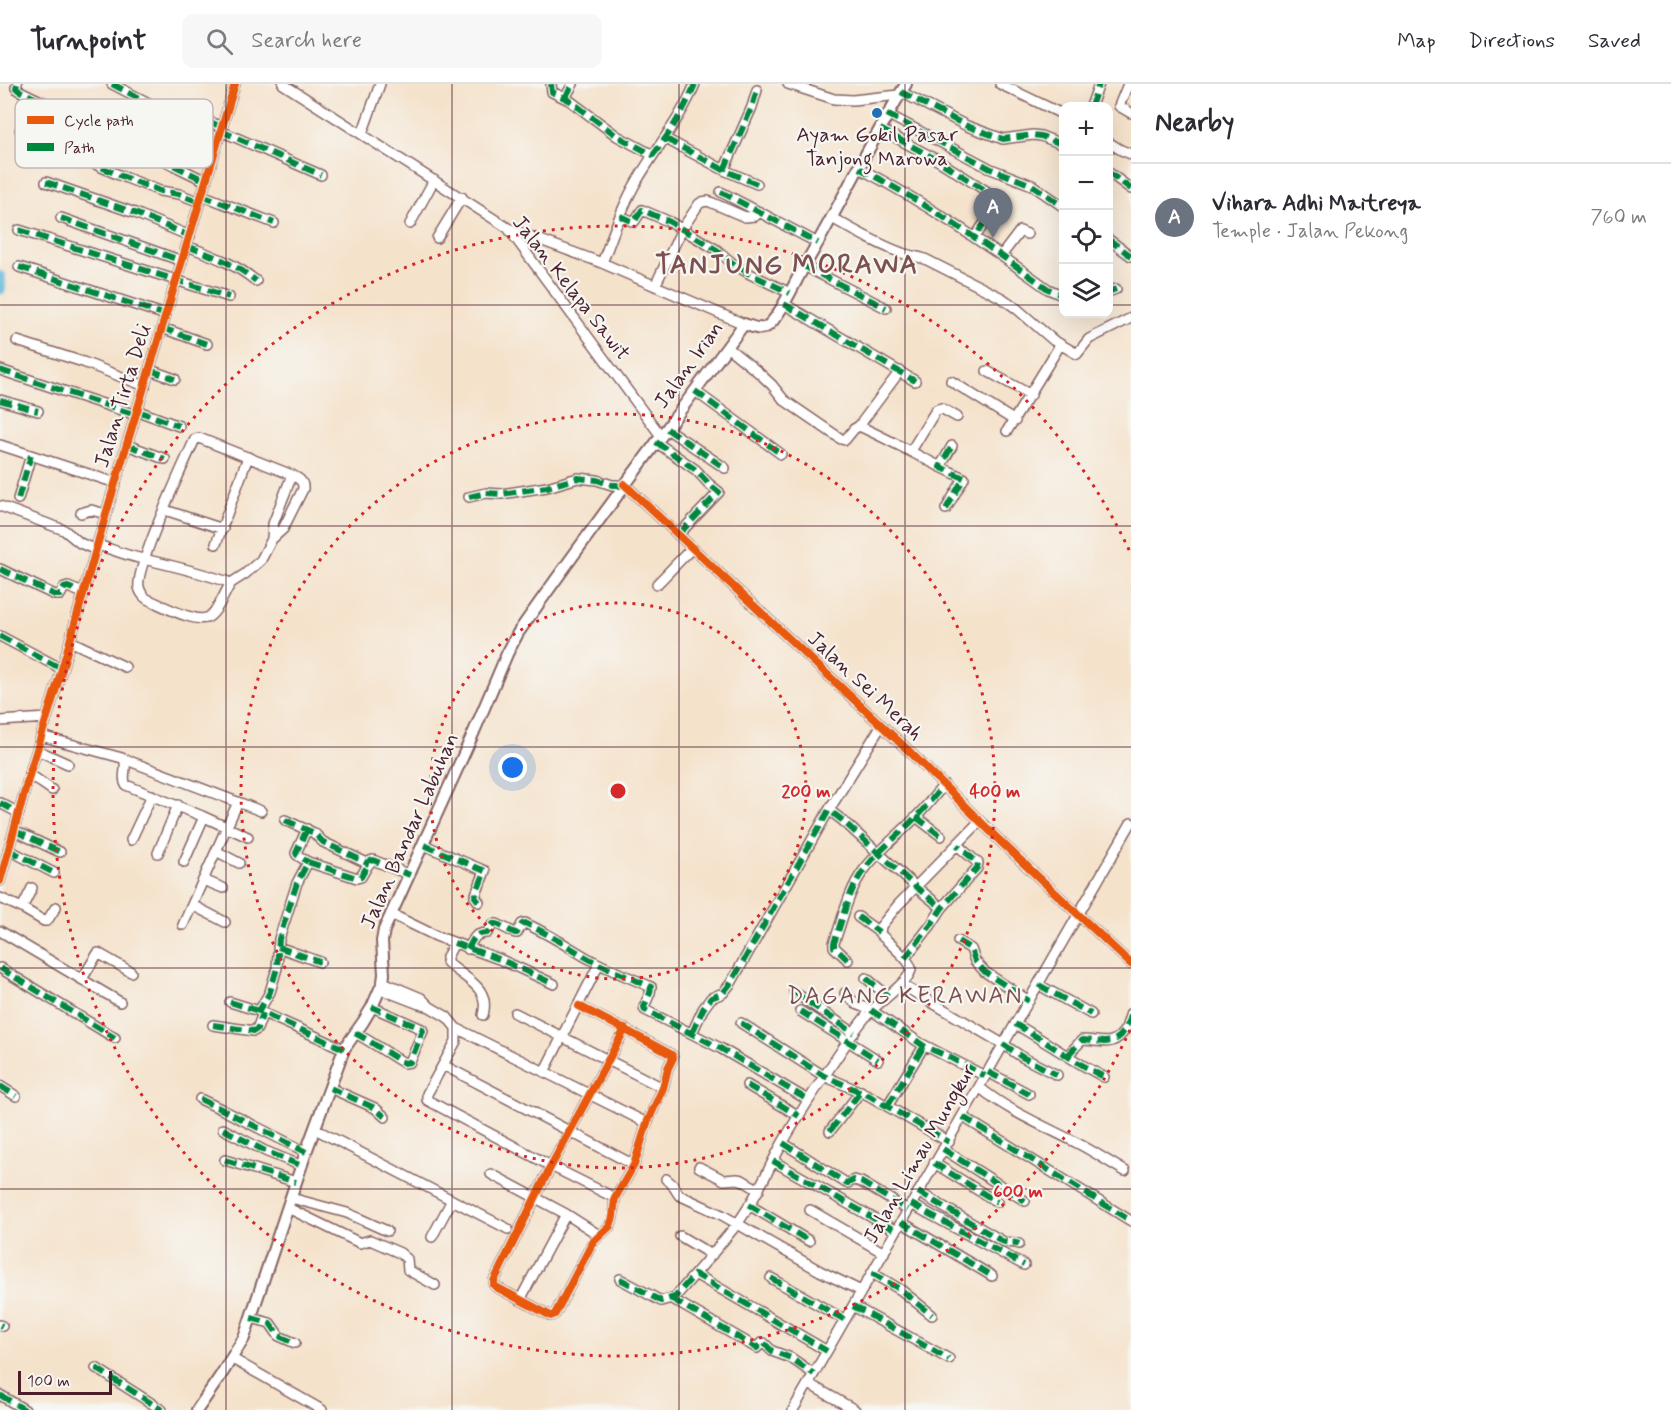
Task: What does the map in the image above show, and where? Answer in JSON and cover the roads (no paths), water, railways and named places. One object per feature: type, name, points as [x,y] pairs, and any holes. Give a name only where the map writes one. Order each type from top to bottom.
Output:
[{"type":"main road","name":"Jalan Irian","points":[[623,486],[744,324],[766,328],[773,321],[902,90]]},
{"type":"main road","name":"Jalan Bandar Labuhan","points":[[197,1410],[244,1338],[306,1152],[344,1049],[372,1007],[382,985],[384,974],[382,937],[507,654],[518,633],[623,486]]},
{"type":"street","points":[[16,84],[17,89],[38,99]]},
{"type":"street","points":[[112,84],[142,99]]},
{"type":"street","name":"Jalan Tirta Deli","points":[[213,156],[235,84]]},
{"type":"street","name":"Jalan Kelapa Sawit","points":[[283,84],[508,228],[661,436]]},
{"type":"street","points":[[362,134],[380,84]]},
{"type":"street","points":[[551,84],[552,92],[565,98],[617,136],[653,155]]},
{"type":"street","points":[[565,98],[573,84]]},
{"type":"street","points":[[602,262],[636,182],[666,139],[695,84]]},
{"type":"street","points":[[788,84],[834,99],[853,100],[902,90],[967,126],[1003,139],[1033,135],[1059,143]]},
{"type":"street","points":[[1000,84],[1059,113]]},
{"type":"street","points":[[1092,102],[1099,84]]},
{"type":"street","points":[[1128,84],[1119,106],[1131,113]]},
{"type":"street","points":[[723,170],[752,107],[757,90]]},
{"type":"street","points":[[887,114],[991,169],[1032,185],[1059,204]]},
{"type":"street","points":[[213,126],[220,132],[321,176]]},
{"type":"street","points":[[880,129],[939,161],[988,192],[997,202],[975,237]]},
{"type":"street","points":[[666,139],[723,170],[758,184]]},
{"type":"street","points":[[1113,145],[1131,154]]},
{"type":"street","points":[[103,168],[160,191],[201,198],[274,224]]},
{"type":"street","points":[[179,168],[206,181]]},
{"type":"street","name":"Jalan Tirta Deli","points":[[0,881],[29,774],[210,168]]},
{"type":"street","points":[[859,168],[898,189],[975,237],[1048,289],[1059,294]]},
{"type":"street","points":[[1113,176],[1131,189]]},
{"type":"street","points":[[410,224],[434,180]]},
{"type":"street","points":[[46,182],[135,213],[190,236]]},
{"type":"street","points":[[722,192],[818,243]]},
{"type":"street","points":[[437,238],[462,197]]},
{"type":"street","points":[[655,286],[682,229],[702,201],[708,201],[745,217],[754,216],[760,212]]},
{"type":"street","points":[[620,216],[634,222],[642,210],[670,222],[717,250],[748,273],[790,293]]},
{"type":"street","points":[[61,218],[182,261]]},
{"type":"street","points":[[832,218],[880,244],[907,255],[925,259],[1002,298],[1060,345],[1077,354],[1089,339],[1131,318]]},
{"type":"street","points":[[508,228],[602,262],[744,324]]},
{"type":"street","points":[[19,230],[229,297]]},
{"type":"street","points":[[1001,256],[1020,231],[1027,234]]},
{"type":"street","points":[[1113,243],[1131,256]]},
{"type":"street","points":[[187,246],[224,260],[241,269],[256,281]]},
{"type":"street","points":[[804,266],[886,308]]},
{"type":"street","points":[[19,267],[166,315]]},
{"type":"street","points":[[784,304],[915,381]]},
{"type":"street","points":[[162,328],[207,344]]},
{"type":"street","points":[[17,341],[83,362],[145,386]]},
{"type":"street","points":[[1008,431],[1060,345]]},
{"type":"street","points":[[727,347],[772,385],[784,400],[845,440],[859,426],[900,371]]},
{"type":"street","points":[[0,370],[179,426]]},
{"type":"street","points":[[150,370],[175,379]]},
{"type":"street","points":[[987,371],[1031,395]]},
{"type":"street","points":[[951,381],[1015,421]]},
{"type":"street","points":[[695,391],[781,454]]},
{"type":"street","points":[[0,400],[38,411]]},
{"type":"street","points":[[911,451],[936,410],[941,408],[957,417]]},
{"type":"street","points":[[859,426],[964,478],[946,509]]},
{"type":"street","points":[[661,436],[725,468]]},
{"type":"street","points":[[661,436],[719,492],[678,535]]},
{"type":"street","points":[[199,438],[248,457],[292,475],[301,480],[303,484],[303,489],[282,529],[272,539],[261,560],[231,583],[217,609],[206,618],[195,618],[147,599],[143,595],[139,581],[145,559],[195,439],[199,438]]},
{"type":"street","points":[[0,445],[116,483]]},
{"type":"street","points":[[127,445],[165,459]]},
{"type":"street","points":[[940,467],[952,446]]},
{"type":"street","points":[[18,499],[31,455]]},
{"type":"street","points":[[216,544],[248,457]]},
{"type":"street","points":[[272,539],[273,524],[292,475]]},
{"type":"street","points":[[469,497],[547,486],[578,478],[623,486]]},
{"type":"street","name":"Jalan Sei Merah","points":[[623,486],[944,785],[1131,964]]},
{"type":"street","points":[[0,506],[64,530],[80,543],[198,572],[231,583]]},
{"type":"street","points":[[81,513],[91,510],[106,514]]},
{"type":"street","points":[[165,510],[223,529]]},
{"type":"street","points":[[657,584],[692,548]]},
{"type":"street","points":[[0,569],[55,595],[60,595],[64,588],[68,587],[83,593]]},
{"type":"street","points":[[0,636],[62,669]]},
{"type":"street","points":[[70,641],[125,667]]},
{"type":"street","points":[[0,721],[47,718]]},
{"type":"street","points":[[692,1033],[711,998],[723,993],[731,983],[829,810],[881,726]]},
{"type":"street","points":[[41,736],[124,759],[261,811]]},
{"type":"street","points":[[37,750],[68,764]]},
{"type":"street","points":[[124,759],[126,785],[178,805],[248,837]]},
{"type":"street","points":[[29,774],[52,790]]},
{"type":"street","points":[[848,960],[834,947],[834,943],[848,901],[859,879],[880,853],[944,785]]},
{"type":"street","points":[[131,840],[152,795]]},
{"type":"street","points":[[183,925],[238,802]]},
{"type":"street","points":[[0,803],[20,813]]},
{"type":"street","points":[[158,852],[178,805]]},
{"type":"street","points":[[829,810],[942,908]]},
{"type":"street","points":[[184,862],[203,819],[202,816]]},
{"type":"street","points":[[916,817],[941,836]]},
{"type":"street","points":[[285,820],[307,829],[323,842],[369,864]]},
{"type":"street","points":[[879,932],[881,926],[898,905],[980,821]]},
{"type":"street","name":"Jalan Limau Mungkur","points":[[793,1410],[1131,823]]},
{"type":"street","points":[[307,829],[296,853],[308,862],[357,878],[361,877],[370,861],[373,860],[410,874]]},
{"type":"street","points":[[15,831],[60,852]]},
{"type":"street","points":[[424,845],[485,871],[475,897],[479,902]]},
{"type":"street","points":[[905,958],[978,865],[957,845]]},
{"type":"street","points":[[9,850],[54,873]]},
{"type":"street","points":[[216,851],[239,863]]},
{"type":"street","points":[[213,1025],[254,1031],[256,1029],[270,992],[276,968],[279,939],[297,883],[308,862]]},
{"type":"street","points":[[203,880],[223,888]]},
{"type":"street","points":[[22,908],[32,888]]},
{"type":"street","points":[[0,898],[44,921],[47,921],[56,907]]},
{"type":"street","points":[[192,905],[225,922]]},
{"type":"street","points":[[391,914],[554,984]]},
{"type":"street","points":[[620,1279],[661,1301],[675,1297],[737,1223],[759,1190],[808,1100],[851,1037],[872,1010],[902,985],[911,971],[911,966],[879,932],[858,917]]},
{"type":"street","points":[[468,949],[475,936],[487,933],[493,924],[516,933],[525,923],[579,953],[651,987],[645,1010],[692,1033],[808,1100]]},
{"type":"street","points":[[0,931],[120,1002]]},
{"type":"street","points":[[958,941],[971,950],[975,961],[985,972],[1029,1001]]},
{"type":"street","points":[[454,943],[447,962],[482,992],[486,1005],[483,1015]]},
{"type":"street","points":[[278,947],[320,962]]},
{"type":"street","points":[[82,980],[98,953],[131,972]]},
{"type":"street","points":[[0,968],[115,1038]]},
{"type":"street","points":[[544,1072],[596,970]]},
{"type":"street","points":[[866,978],[888,996]]},
{"type":"street","points":[[382,985],[419,1004],[430,1007],[447,1017],[456,1028],[647,1123]]},
{"type":"street","points":[[902,985],[1022,1057],[1057,1075]]},
{"type":"street","points":[[1039,985],[1090,1014]]},
{"type":"street","points":[[794,992],[878,1060]]},
{"type":"street","points":[[845,993],[856,1004],[872,1010],[924,1046],[1029,1094]]},
{"type":"street","points":[[230,1002],[261,1012],[344,1049]]},
{"type":"street","points":[[579,1006],[625,1029],[672,1055],[673,1058],[663,1088],[647,1123],[634,1165],[615,1198],[610,1226],[593,1242],[553,1316],[494,1286],[494,1281],[550,1166],[625,1029]]},
{"type":"street","points":[[355,1033],[404,1063],[410,1062],[422,1029],[372,1007]]},
{"type":"street","points":[[800,1011],[851,1037]]},
{"type":"street","points":[[515,1013],[663,1088]]},
{"type":"street","points":[[1068,1055],[1082,1040],[1107,1043],[1113,1041],[1126,1028],[1131,1013]]},
{"type":"street","points":[[741,1023],[824,1076],[888,1105],[1025,1201]]},
{"type":"street","points":[[1015,1024],[1104,1077]]},
{"type":"street","points":[[456,1028],[456,1041],[427,1094],[427,1100],[615,1198]]},
{"type":"street","points":[[888,1105],[924,1046]]},
{"type":"street","points":[[443,1065],[634,1165]]},
{"type":"street","points":[[747,1085],[799,1116]]},
{"type":"street","points":[[0,1086],[16,1096]]},
{"type":"street","points":[[979,1087],[988,1095],[1125,1171]]},
{"type":"street","points":[[330,1088],[375,1108],[385,1117]]},
{"type":"street","points":[[830,1131],[861,1091]]},
{"type":"street","points":[[200,1100],[306,1152]]},
{"type":"street","points":[[963,1117],[1131,1221]]},
{"type":"street","points":[[223,1129],[265,1151],[302,1166]]},
{"type":"street","points":[[315,1129],[508,1229]]},
{"type":"street","points":[[783,1143],[846,1183],[854,1180],[861,1182],[1024,1265]]},
{"type":"street","points":[[225,1160],[296,1182]]},
{"type":"street","points":[[773,1161],[896,1231]]},
{"type":"street","points":[[934,1163],[997,1202]]},
{"type":"street","points":[[699,1167],[724,1180],[742,1180],[759,1190]]},
{"type":"street","points":[[491,1174],[566,1214],[599,1235]]},
{"type":"street","points":[[666,1179],[679,1195],[705,1206],[820,1271],[861,1291]]},
{"type":"street","points":[[918,1192],[1002,1241],[1019,1244]]},
{"type":"street","points":[[432,1237],[452,1200]]},
{"type":"street","points":[[290,1203],[347,1213],[387,1232]]},
{"type":"street","points":[[290,1203],[360,1243],[370,1240],[400,1253],[407,1259],[407,1269],[435,1284]]},
{"type":"street","points":[[749,1205],[809,1240]]},
{"type":"street","points":[[810,1210],[884,1253]]},
{"type":"street","points":[[520,1300],[566,1214]]},
{"type":"street","points":[[901,1222],[992,1276]]},
{"type":"street","points":[[680,1236],[712,1255]]},
{"type":"street","points":[[872,1273],[901,1290],[932,1316]]},
{"type":"street","points":[[695,1274],[827,1351]]},
{"type":"street","points":[[771,1278],[845,1320]]},
{"type":"street","points":[[672,1299],[755,1347],[764,1343],[772,1352],[791,1358],[814,1374]]},
{"type":"street","points":[[853,1306],[949,1359]]},
{"type":"street","points":[[251,1318],[270,1323],[279,1336],[295,1343]]},
{"type":"street","points":[[231,1359],[309,1406],[322,1410]]},
{"type":"street","points":[[96,1368],[162,1410]]},
{"type":"street","points":[[808,1384],[855,1410]]},
{"type":"street","points":[[0,1395],[26,1410]]},
{"type":"waterway","points":[[0,277],[0,289]]},
{"type":"place","name":"Ayam Gokil Pasar Tanjong Marowa","points":[[877,113]]},
{"type":"place","name":"Vihara Adhi Maitreya","points":[[993,238]]},
{"type":"district","name":"TANJUNG MORAWA","points":[[787,265]]},
{"type":"district","name":"DAGANG KERAWAN","points":[[905,996]]}]
